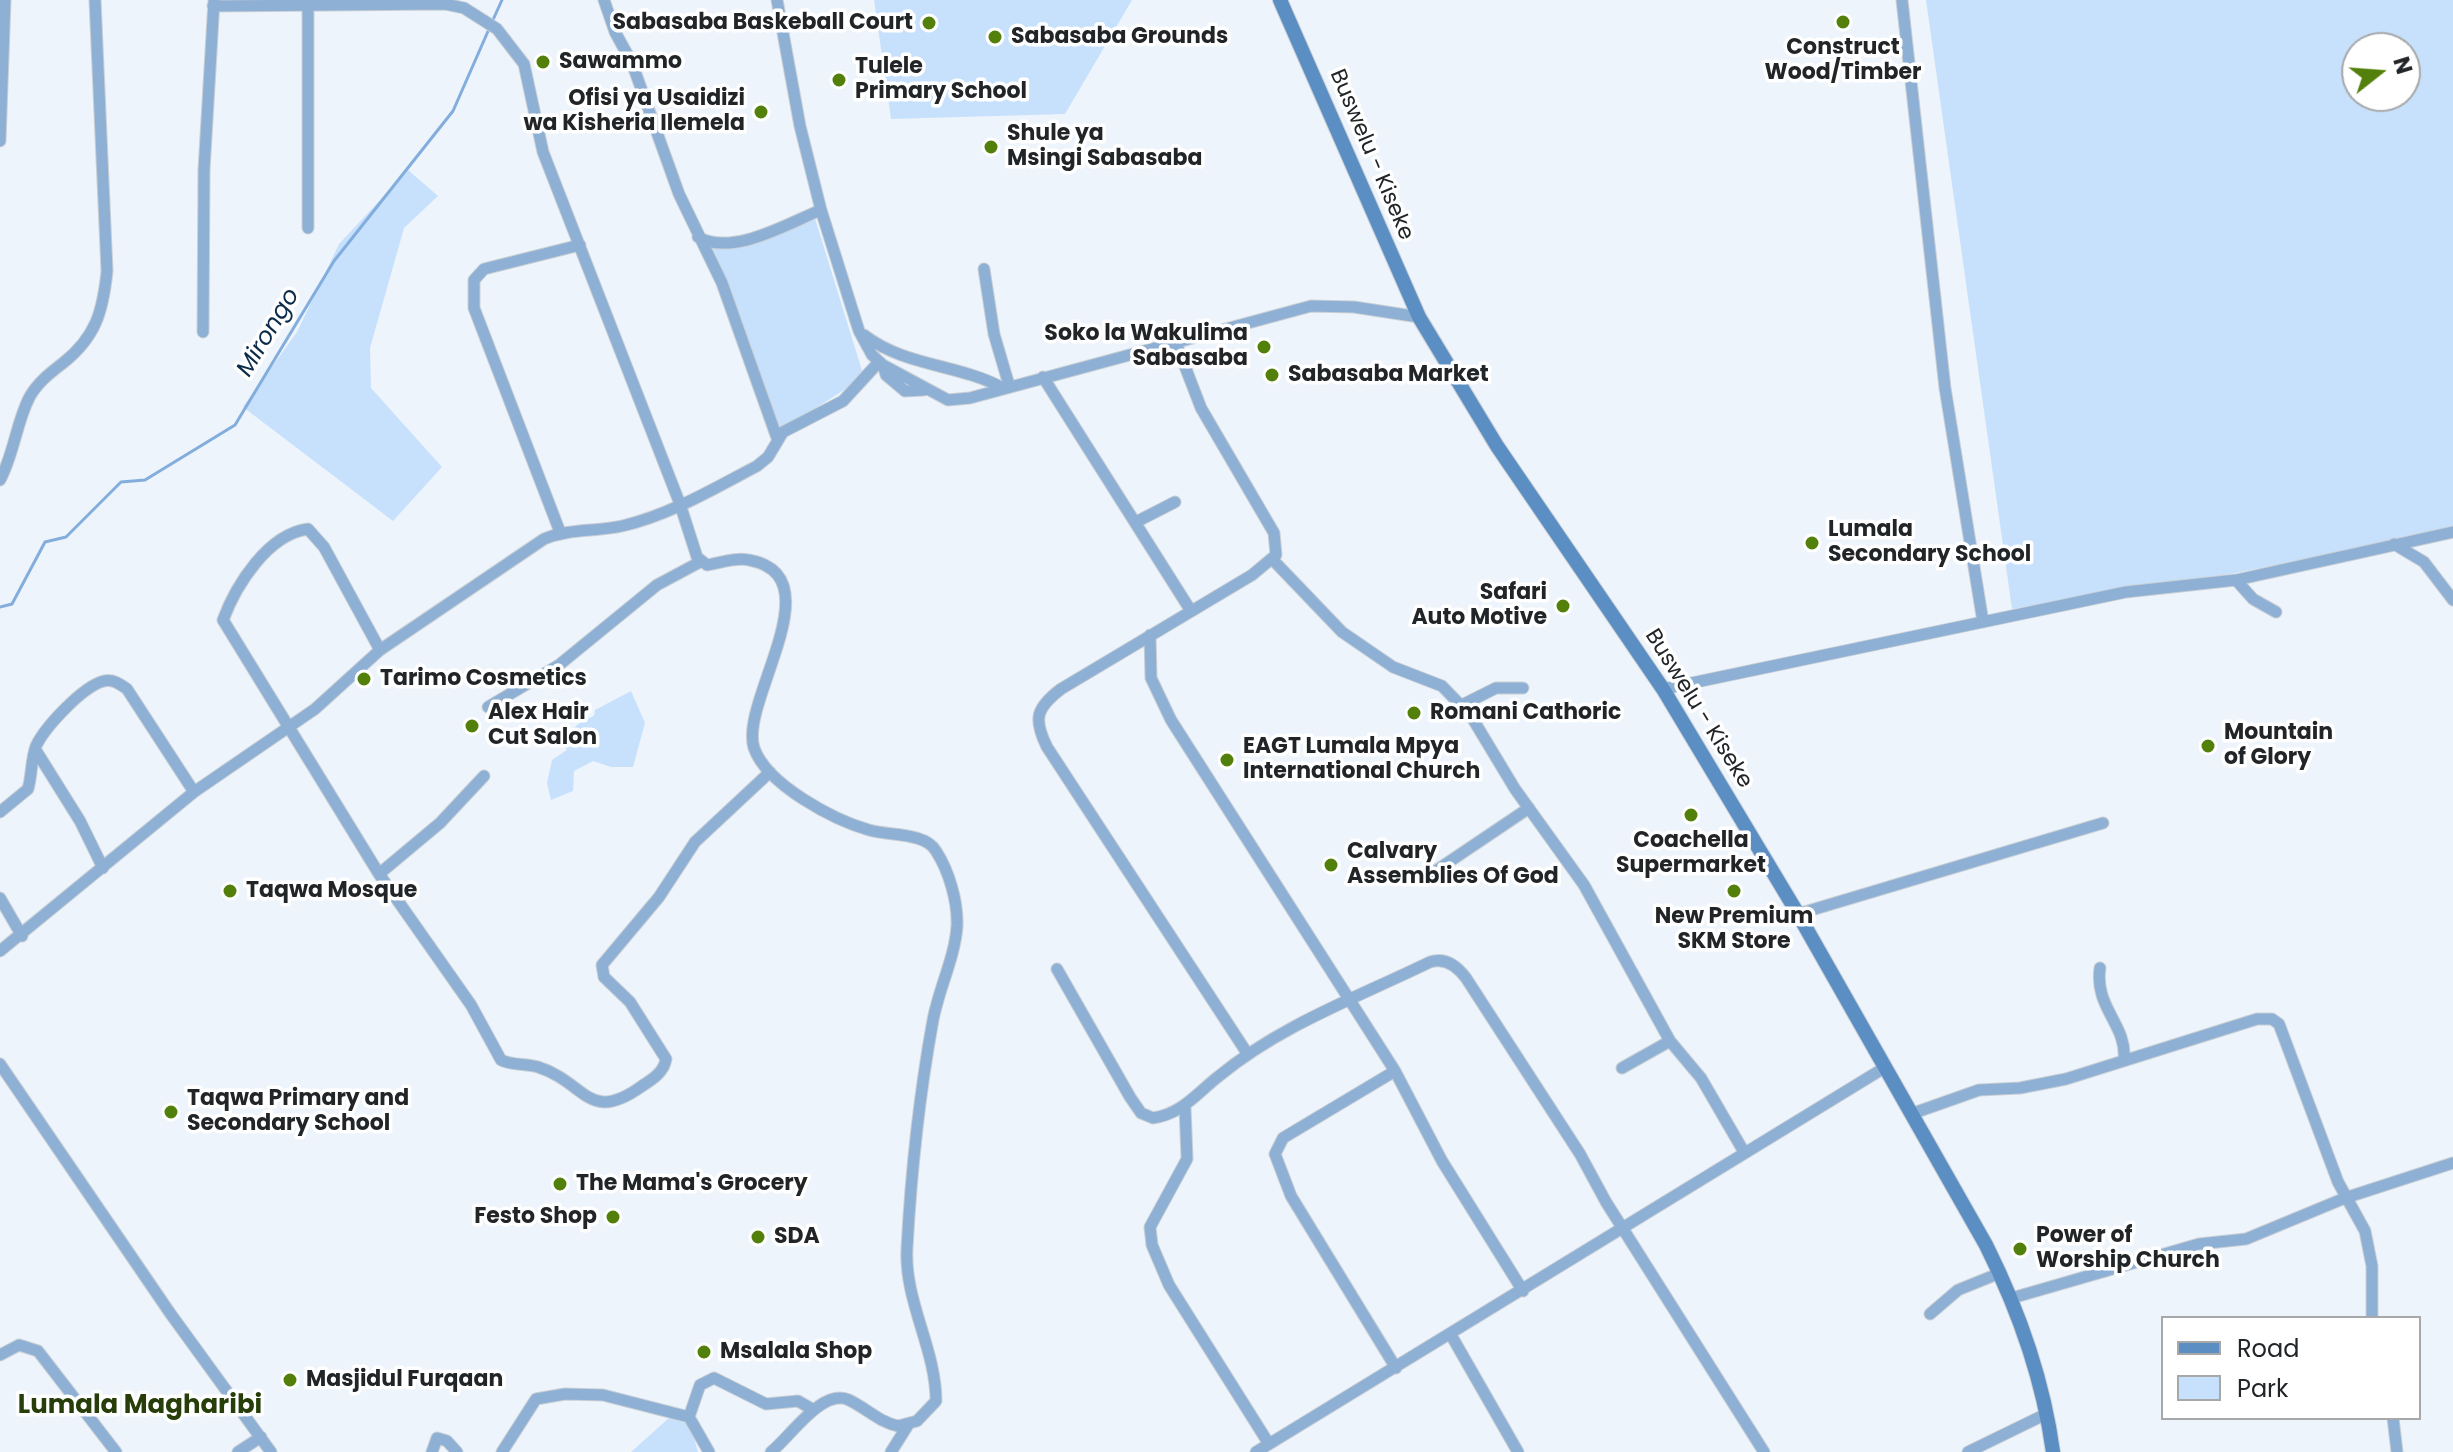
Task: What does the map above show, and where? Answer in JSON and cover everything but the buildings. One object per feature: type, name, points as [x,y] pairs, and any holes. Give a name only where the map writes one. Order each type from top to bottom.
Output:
[{"type":"main road","name":"Buswelu - Kiseke","points":[[1280,0],[1419,317],[1497,446],[1663,689],[1798,914],[2000,1273],[2031,1351],[2053,1452]]},
{"type":"street","points":[[0,141],[5,0]]},
{"type":"street","points":[[0,480],[30,396],[42,379],[77,352],[97,327],[103,308],[107,271],[95,0]]},
{"type":"street","points":[[604,0],[698,237],[722,283],[777,438]]},
{"type":"street","points":[[777,0],[800,126],[821,210],[859,331],[880,364],[924,390],[948,400],[959,400],[1311,306],[1354,307],[1419,317]]},
{"type":"street","points":[[1902,0],[1945,388],[1983,622]]},
{"type":"street","points":[[308,228],[317,2]]},
{"type":"street","points":[[203,332],[205,155],[213,3],[424,2],[464,8],[497,29],[524,64],[537,136],[700,562],[707,565],[746,559],[773,572],[784,590],[786,609],[782,633],[752,729],[755,750],[770,772],[805,800],[849,823],[930,842],[943,865],[954,900],[957,925],[932,1025],[911,1186],[906,1252],[911,1292],[932,1369],[936,1401],[930,1411],[908,1425],[891,1452]]},
{"type":"street","points":[[698,237],[713,243],[730,243],[821,210]]},
{"type":"street","points":[[560,532],[477,318],[474,280],[484,269],[494,265],[580,245]]},
{"type":"street","points":[[984,269],[1005,386]]},
{"type":"street","points":[[859,331],[892,351],[929,365],[979,376],[1005,386]]},
{"type":"street","points":[[1176,343],[1201,408],[1277,538],[1277,551],[1273,560],[1041,704],[1036,720],[1047,747],[1247,1053]]},
{"type":"street","points":[[0,951],[194,792],[315,709],[380,650],[528,549],[560,532],[621,526],[680,504],[757,466],[768,457],[777,438],[843,401],[880,364]]},
{"type":"street","points":[[1043,377],[1191,611]]},
{"type":"street","points":[[1136,522],[1175,502]]},
{"type":"street","points":[[380,650],[313,532],[302,529],[267,551],[245,579],[223,620],[379,874],[471,1005],[501,1060],[539,1067],[595,1103],[618,1102],[659,1073],[666,1059],[630,1002],[604,977],[602,965],[659,897],[695,842],[770,772]]},
{"type":"street","points":[[1663,689],[2126,592],[2236,580],[2453,532]]},
{"type":"street","points":[[2394,544],[2424,562],[2453,600]]},
{"type":"street","points":[[1273,560],[1342,632],[1393,667],[1442,686],[1462,705],[1600,912],[1670,1041],[1701,1078],[1727,1128],[1744,1152]]},
{"type":"street","points":[[488,707],[559,665],[657,585],[700,562]]},
{"type":"street","points":[[2236,580],[2258,603],[2276,612]]},
{"type":"street","points":[[1150,635],[1151,678],[1158,695],[1395,1071],[1454,1182],[1523,1291]]},
{"type":"street","points":[[0,812],[28,789],[35,749],[42,736],[95,685],[115,681],[127,689],[144,709],[194,792]]},
{"type":"street","points":[[1462,705],[1496,688],[1523,688]]},
{"type":"street","points":[[35,749],[80,821],[103,868]]},
{"type":"street","points":[[379,874],[440,823],[484,776]]},
{"type":"street","points":[[1431,874],[1529,808]]},
{"type":"street","points":[[1798,914],[2103,823]]},
{"type":"street","points":[[0,898],[22,936]]},
{"type":"street","points":[[1057,969],[1141,1113],[1153,1118],[1185,1107],[1247,1053],[1292,1027],[1437,960],[1456,968],[1580,1154],[1624,1230],[1764,1452]]},
{"type":"street","points":[[2100,968],[2101,998],[2121,1039],[2124,1059]]},
{"type":"street","points":[[1911,1114],[1962,1094],[2047,1084],[2234,1025],[2272,1019],[2283,1034],[2345,1198],[2357,1214],[2370,1247],[2372,1316]]},
{"type":"street","points":[[1622,1068],[1670,1041]]},
{"type":"street","points":[[0,1064],[152,1288],[271,1452]]},
{"type":"street","points":[[1256,1452],[1624,1230],[1744,1152],[1884,1068]]},
{"type":"street","points":[[1395,1071],[1283,1138],[1275,1154],[1291,1196],[1396,1368]]},
{"type":"street","points":[[1185,1107],[1187,1159],[1150,1227],[1152,1245],[1169,1285],[1269,1444]]},
{"type":"street","points":[[2012,1298],[2187,1247],[2246,1239],[2345,1198],[2453,1163]]},
{"type":"street","points":[[1930,1314],[1958,1290],[2000,1273]]},
{"type":"street","points":[[1451,1335],[1518,1452]]},
{"type":"street","points":[[0,1355],[19,1345],[38,1351],[116,1452]]},
{"type":"street","points":[[689,1417],[700,1385],[714,1378],[766,1404],[798,1401],[812,1409]]},
{"type":"street","points":[[502,1452],[529,1405],[550,1395],[603,1395],[689,1417],[709,1452]]},
{"type":"street","points":[[771,1452],[803,1423],[812,1409],[838,1397],[890,1424],[908,1425]]},
{"type":"street","points":[[1968,1452],[2046,1414]]},
{"type":"street","points":[[2393,1420],[2397,1452]]},
{"type":"street","points":[[238,1452],[261,1437]]},
{"type":"street","points":[[432,1452],[435,1440],[442,1438],[457,1452]]},
{"type":"green space","name":"Sabasaba Grounds","points":[[874,0],[1132,0],[1065,114],[891,119]]},
{"type":"green space","points":[[1926,0],[2453,0],[2453,529],[2230,574],[2012,609]]},
{"type":"green space","points":[[408,170],[438,196],[404,228],[370,348],[371,388],[442,467],[393,521],[243,407],[297,332],[339,244]]},
{"type":"green space","points":[[813,212],[864,377],[774,435],[709,248]]},
{"type":"green space","points":[[631,691],[645,723],[633,767],[611,767],[593,761],[574,771],[573,791],[551,800],[547,783],[552,760],[567,750],[559,740],[582,721],[594,716],[595,710]]},
{"type":"green space","points":[[670,1417],[690,1425],[698,1452],[631,1452]]},
{"type":"waterway","name":"Mirongo","points":[[492,22],[502,0]]},
{"type":"waterway","name":"Mirongo","points":[[0,607],[12,604],[45,542],[66,537],[121,482],[145,480],[235,425],[334,261],[453,111],[489,29]]},
{"type":"place","name":"Construct Wood/Timber","points":[[1843,22]]},
{"type":"place","name":"Sabasaba Baskeball Court","points":[[929,23]]},
{"type":"place","name":"Sabasaba Grounds","points":[[995,37]]},
{"type":"place","name":"Sawammo","points":[[543,62]]},
{"type":"place","name":"Tulele Primary School","points":[[839,80]]},
{"type":"place","name":"Ofisi ya Usaidizi wa Kisheria Ilemela","points":[[761,112]]},
{"type":"place","name":"Shule ya Msingi Sabasaba","points":[[991,147]]},
{"type":"place","name":"Soko la Wakulima Sabasaba","points":[[1264,347]]},
{"type":"place","name":"Sabasaba Market","points":[[1272,375]]},
{"type":"place","name":"Lumala Secondary School","points":[[1812,543]]},
{"type":"place","name":"Safari Auto Motive","points":[[1563,606]]},
{"type":"place","name":"Tarimo Cosmetics","points":[[364,679]]},
{"type":"place","name":"Romani Cathoric","points":[[1414,713]]},
{"type":"place","name":"Alex Hair Cut Salon","points":[[472,726]]},
{"type":"place","name":"Mountain of Glory","points":[[2208,746]]},
{"type":"place","name":"EAGT Lumala Mpya International Church","points":[[1227,760]]},
{"type":"place","name":"Coachella Supermarket","points":[[1691,815]]},
{"type":"place","name":"Calvary Assemblies Of God","points":[[1331,865]]},
{"type":"place","name":"Taqwa Mosque","points":[[230,891]]},
{"type":"place","name":"New Premium SKM Store","points":[[1734,891]]},
{"type":"place","name":"Taqwa Primary and Secondary School","points":[[171,1112]]},
{"type":"place","name":"The Mama's Grocery","points":[[560,1184]]},
{"type":"place","name":"Festo Shop","points":[[613,1217]]},
{"type":"place","name":"SDA","points":[[758,1237]]},
{"type":"place","name":"Power of Worship Church","points":[[2020,1249]]},
{"type":"place","name":"Msalala Shop","points":[[704,1352]]},
{"type":"place","name":"Masjidul Furqaan","points":[[290,1380]]},
{"type":"district","name":"Lumala Magharibi","points":[[140,1406]]}]
